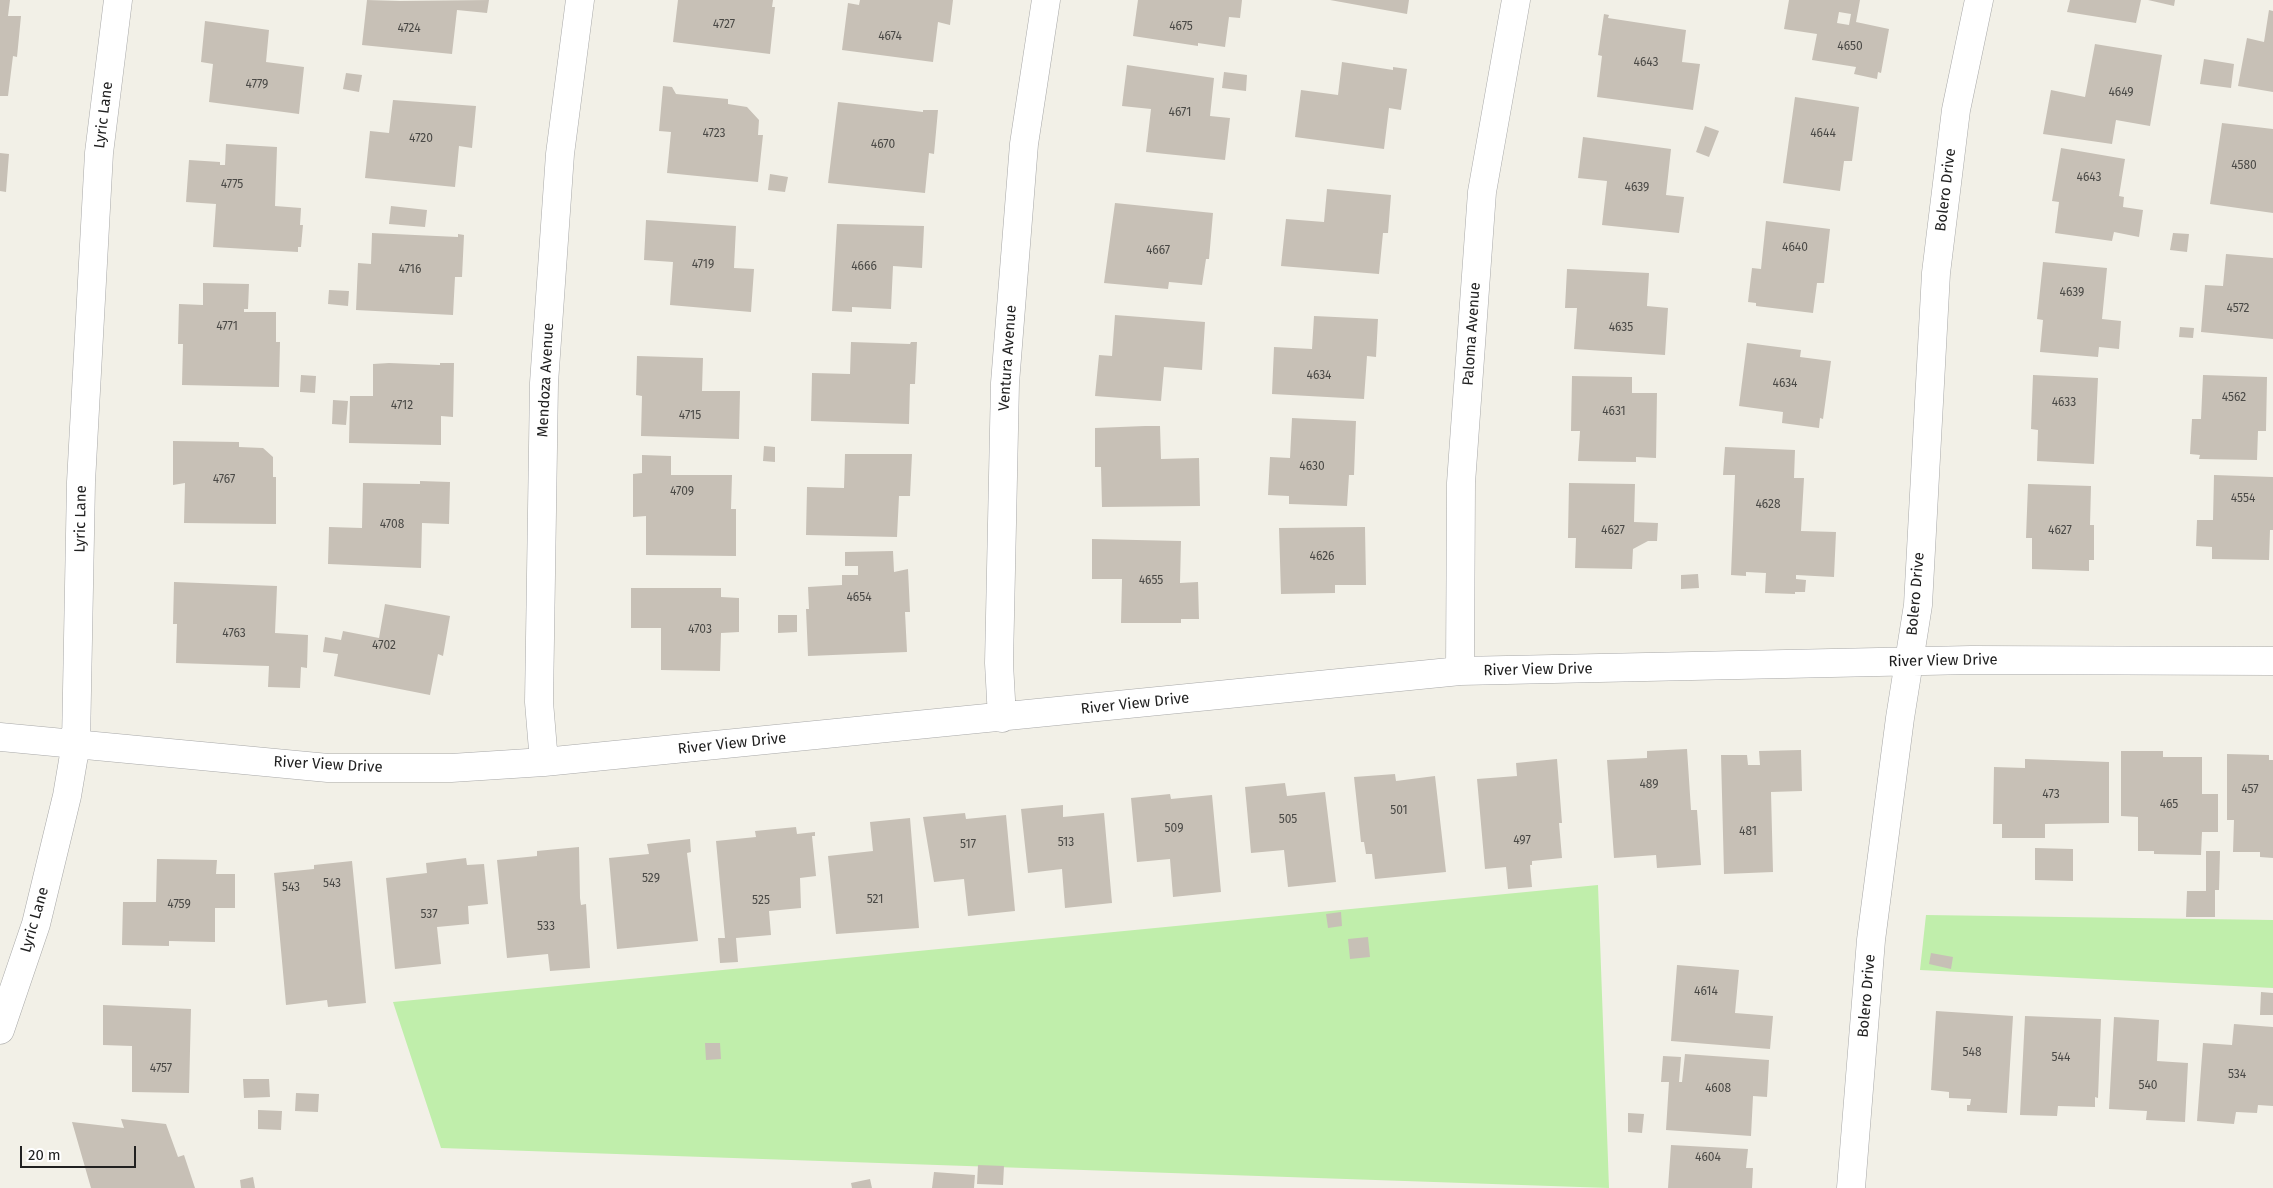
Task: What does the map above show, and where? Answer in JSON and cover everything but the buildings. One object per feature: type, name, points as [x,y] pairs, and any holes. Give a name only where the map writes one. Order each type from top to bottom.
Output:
[{"type":"street","name":"Lyric Lane","points":[[0,1030],[36,924],[67,796],[76,743],[82,482],[98,163],[118,0]]},
{"type":"street","name":"Mendoza Avenue","points":[[544,762],[539,702],[544,384],[560,154],[580,0]]},
{"type":"street","name":"Ventura Avenue","points":[[1002,718],[999,663],[1005,383],[1024,144],[1046,0]]},
{"type":"street","name":"Paloma Avenue","points":[[1460,672],[1461,483],[1482,192],[1516,0]]},
{"type":"street","name":"Bolero Drive","points":[[1851,1188],[1871,940],[1918,605],[1936,273],[1956,110],[1979,0]]},
{"type":"street","name":"River View Drive","points":[[0,737],[328,768],[451,768],[544,762],[1460,672],[1909,661],[2273,661]]},
{"type":"green space","points":[[1598,885],[1609,1188],[441,1148],[393,1002]]},
{"type":"green space","points":[[1926,915],[2273,920],[2273,988],[1920,970]]}]
